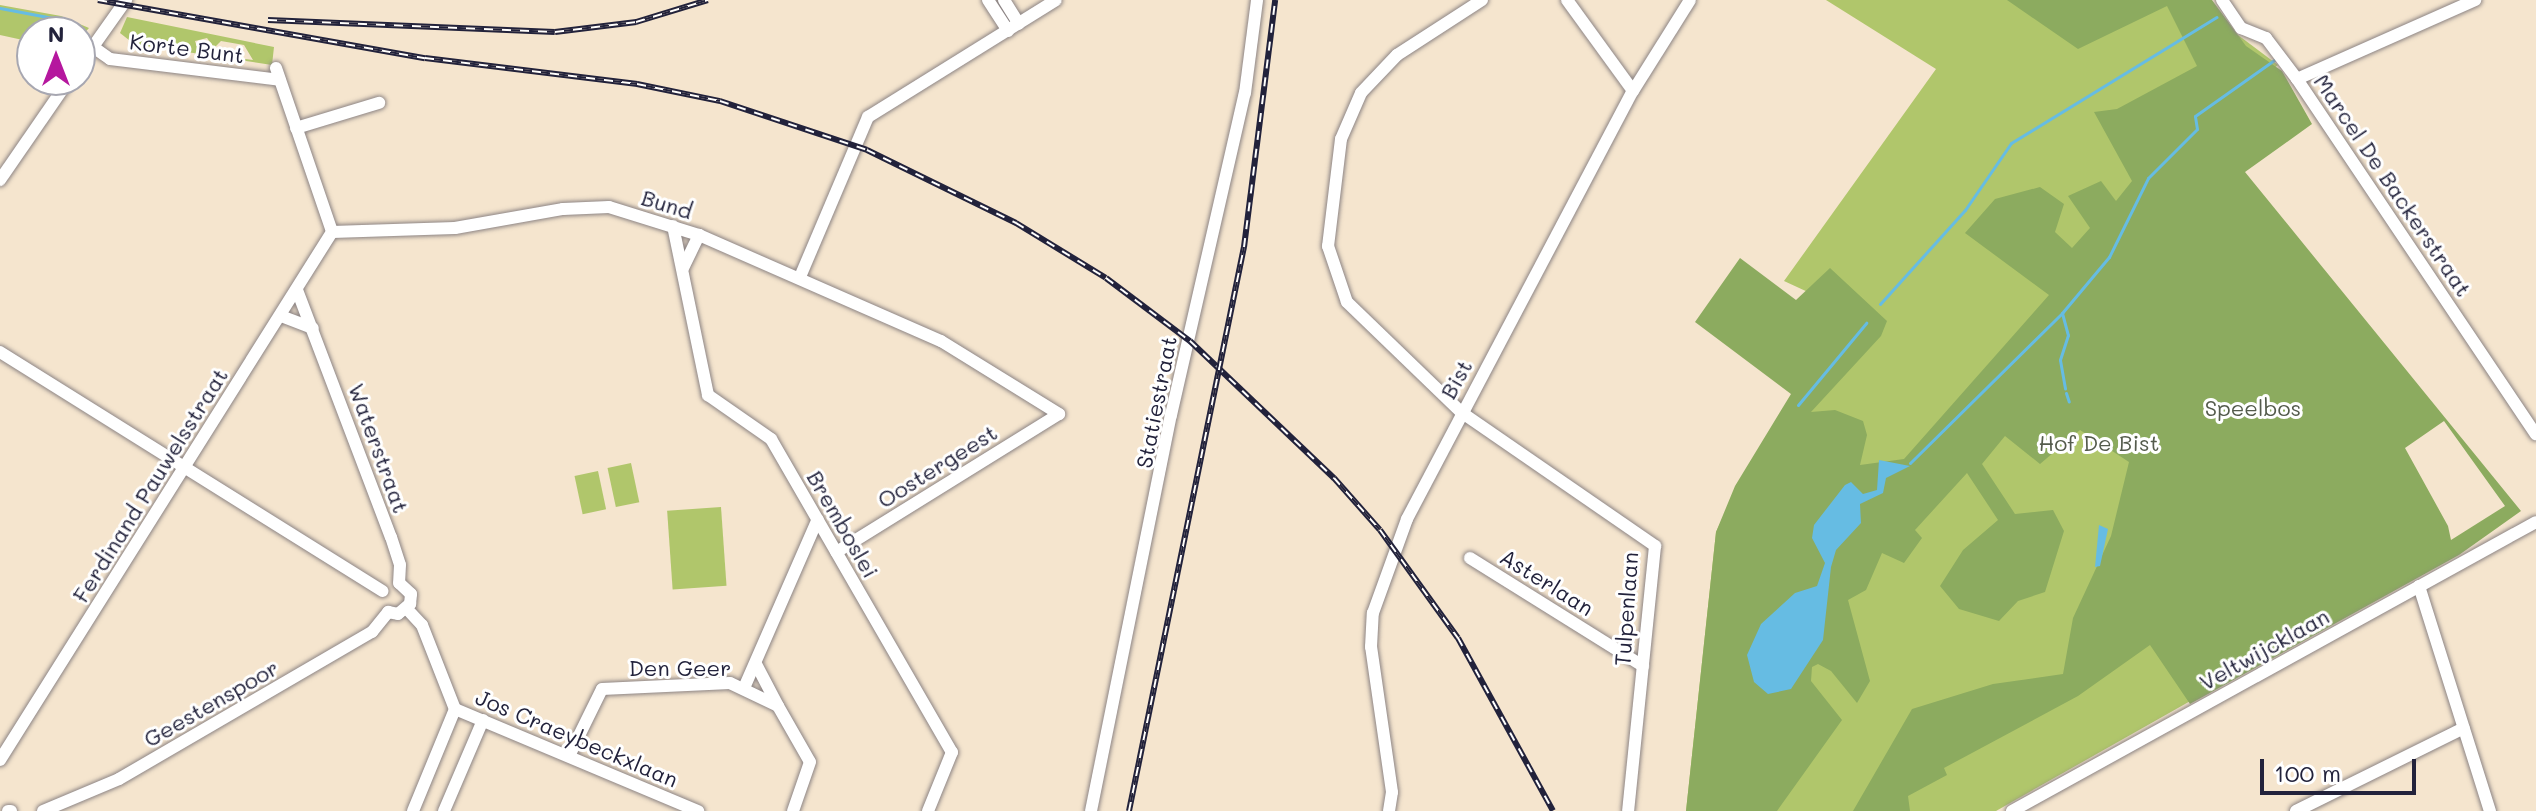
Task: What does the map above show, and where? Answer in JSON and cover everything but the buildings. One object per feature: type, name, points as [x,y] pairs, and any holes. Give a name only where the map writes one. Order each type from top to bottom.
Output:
[{"type":"street","points":[[96,43],[126,0]]},
{"type":"street","points":[[988,0],[1014,28]]},
{"type":"street","points":[[1004,0],[1014,28]]},
{"type":"street","points":[[800,277],[868,117],[1056,0]]},
{"type":"street","name":"Statiestraat","points":[[1091,811],[1171,415],[1245,93],[1257,0]]},
{"type":"street","points":[[1461,412],[1347,302],[1328,246],[1341,139],[1361,93],[1397,55],[1482,0]]},
{"type":"street","points":[[1567,0],[1633,91]]},
{"type":"street","name":"Bist","points":[[1389,811],[1392,792],[1371,647],[1373,613],[1407,519],[1633,91],[1690,0]]},
{"type":"street","points":[[2222,0],[2241,28],[2266,38],[2297,79]]},
{"type":"street","name":"Marcel De Backerstraat","points":[[2475,0],[2297,79],[2536,434]]},
{"type":"street","name":"Korte Bunt","points":[[96,49],[110,59],[278,74],[296,128]]},
{"type":"street","points":[[0,180],[58,96]]},
{"type":"street","points":[[332,232],[296,128],[379,103]]},
{"type":"street","name":"Bund","points":[[332,232],[455,228],[591,207],[673,226],[800,277],[941,341],[1059,414]]},
{"type":"street","name":"Bremboslei","points":[[673,226],[708,395],[771,439],[952,752],[928,811]]},
{"type":"street","name":"Ferdinand Pauwelsstraat","points":[[0,760],[332,232]]},
{"type":"street","points":[[683,268],[699,235]]},
{"type":"street","name":"Waterstraat","points":[[297,290],[391,537],[400,565],[399,583]]},
{"type":"street","points":[[281,316],[313,328]]},
{"type":"street","points":[[0,352],[183,470],[383,591]]},
{"type":"street","name":"Tulpenlaan","points":[[1461,412],[1655,546],[1628,811]]},
{"type":"street","name":"Oostergeest","points":[[836,552],[1059,414]]},
{"type":"street","points":[[744,688],[818,519]]},
{"type":"street","name":"Veltwijcklaan","points":[[2012,811],[2031,807],[2536,522]]},
{"type":"street","name":"Asterlaan","points":[[1470,558],[1643,666]]},
{"type":"street","points":[[383,591],[399,583]]},
{"type":"street","name":"Jos Craeybeckxlaan","points":[[399,583],[411,594],[407,609],[422,625],[455,709],[570,754],[698,811]]},
{"type":"street","points":[[2419,586],[2490,811]]},
{"type":"street","points":[[383,591],[382,605],[388,612],[407,609]]},
{"type":"street","name":"Geestenspoor","points":[[43,811],[119,779],[372,632],[388,612]]},
{"type":"street","name":"Den Geer","points":[[756,664],[810,762],[793,811]]},
{"type":"street","name":"Den Geer","points":[[570,754],[602,689],[730,683],[778,706]]},
{"type":"street","points":[[413,811],[455,709]]},
{"type":"street","points":[[444,811],[483,720]]},
{"type":"street","points":[[2296,811],[2464,728]]},
{"type":"green space","name":"Hof De Bist","points":[[1826,0],[2210,0],[2230,29],[2278,65],[2204,123],[2305,636],[1996,811],[1686,811],[1716,532],[1737,488],[1862,317],[1784,281],[1936,69]]},
{"type":"green space","name":"Hof De Bist","points":[[2007,0],[2212,0],[2246,46],[2282,71],[2312,124],[2245,172],[2521,511],[2459,555],[2190,704],[2150,645],[2078,696],[1944,768],[1947,775],[1908,796],[1910,811],[1853,811],[1912,709],[1993,684],[2063,674],[2073,618],[2111,536],[2129,462],[2080,430],[2040,464],[2005,436],[1982,464],[2015,514],[2053,510],[2064,531],[2045,592],[2018,601],[1999,621],[1959,609],[1940,586],[1963,550],[1998,520],[1967,473],[1915,530],[1922,538],[1904,563],[1882,553],[1866,590],[1848,600],[1870,681],[1857,703],[1831,671],[1818,664],[1812,667],[1811,681],[1842,720],[1777,811],[1686,811],[1716,532],[1735,486],[1791,394],[1695,322],[1740,258],[1796,300],[1830,268],[1887,321],[1881,336],[1811,412],[1835,410],[1863,421],[1867,435],[1860,465],[1904,459],[2049,295],[1965,233],[1995,199],[2040,187],[2064,204],[2055,232],[2072,248],[2090,228],[2068,196],[2101,181],[2116,201],[2132,181],[2094,112],[2117,109],[2197,66],[2167,6],[2078,49]],"holes":[[[2444,421],[2505,506],[2451,540],[2448,526],[2405,448]]]},
{"type":"green space","points":[[0,5],[61,16],[16,16],[16,38],[0,35]]},
{"type":"green space","points":[[127,17],[274,47],[272,65],[134,44],[120,33]],"holes":[[[207,38],[214,48],[221,41],[244,45],[253,60],[199,53],[195,41]]]},
{"type":"green space","points":[[631,463],[639,502],[616,507],[608,468]]},
{"type":"green space","points":[[598,471],[606,509],[583,514],[575,476]]},
{"type":"green space","points":[[721,507],[727,586],[673,590],[667,511]]},
{"type":"water","points":[[1879,460],[1910,466],[1886,478],[1883,493],[1860,504],[1861,523],[1836,550],[1831,567],[1823,640],[1791,689],[1768,694],[1754,682],[1747,655],[1761,624],[1795,593],[1817,586],[1825,563],[1812,538],[1814,525],[1845,485],[1851,482],[1863,494],[1877,490]]},
{"type":"water","points":[[2099,525],[2108,529],[2100,566],[2095,567]]},
{"type":"waterway","points":[[0,8],[42,16]]},
{"type":"waterway","points":[[1880,304],[1965,210],[2011,143],[2217,17]]},
{"type":"waterway","points":[[1910,463],[2062,313],[2109,257],[2148,178],[2197,129],[2195,116],[2274,60]]},
{"type":"waterway","points":[[2062,313],[2068,335],[2060,360],[2065,389]]},
{"type":"waterway","points":[[1798,405],[1866,323]]},
{"type":"waterway","points":[[2066,393],[2069,402]]},
{"type":"railway","points":[[98,0],[425,58],[637,84],[720,101],[867,150],[1016,223],[1106,278],[1190,341],[1334,478],[1380,530],[1458,638],[1553,811]]},
{"type":"railway","points":[[268,20],[555,32],[636,22],[708,0]]},
{"type":"railway","points":[[1129,811],[1244,247],[1275,0]]},
{"type":"park label","name":"Speelbos","points":[[2253,408]]}]
